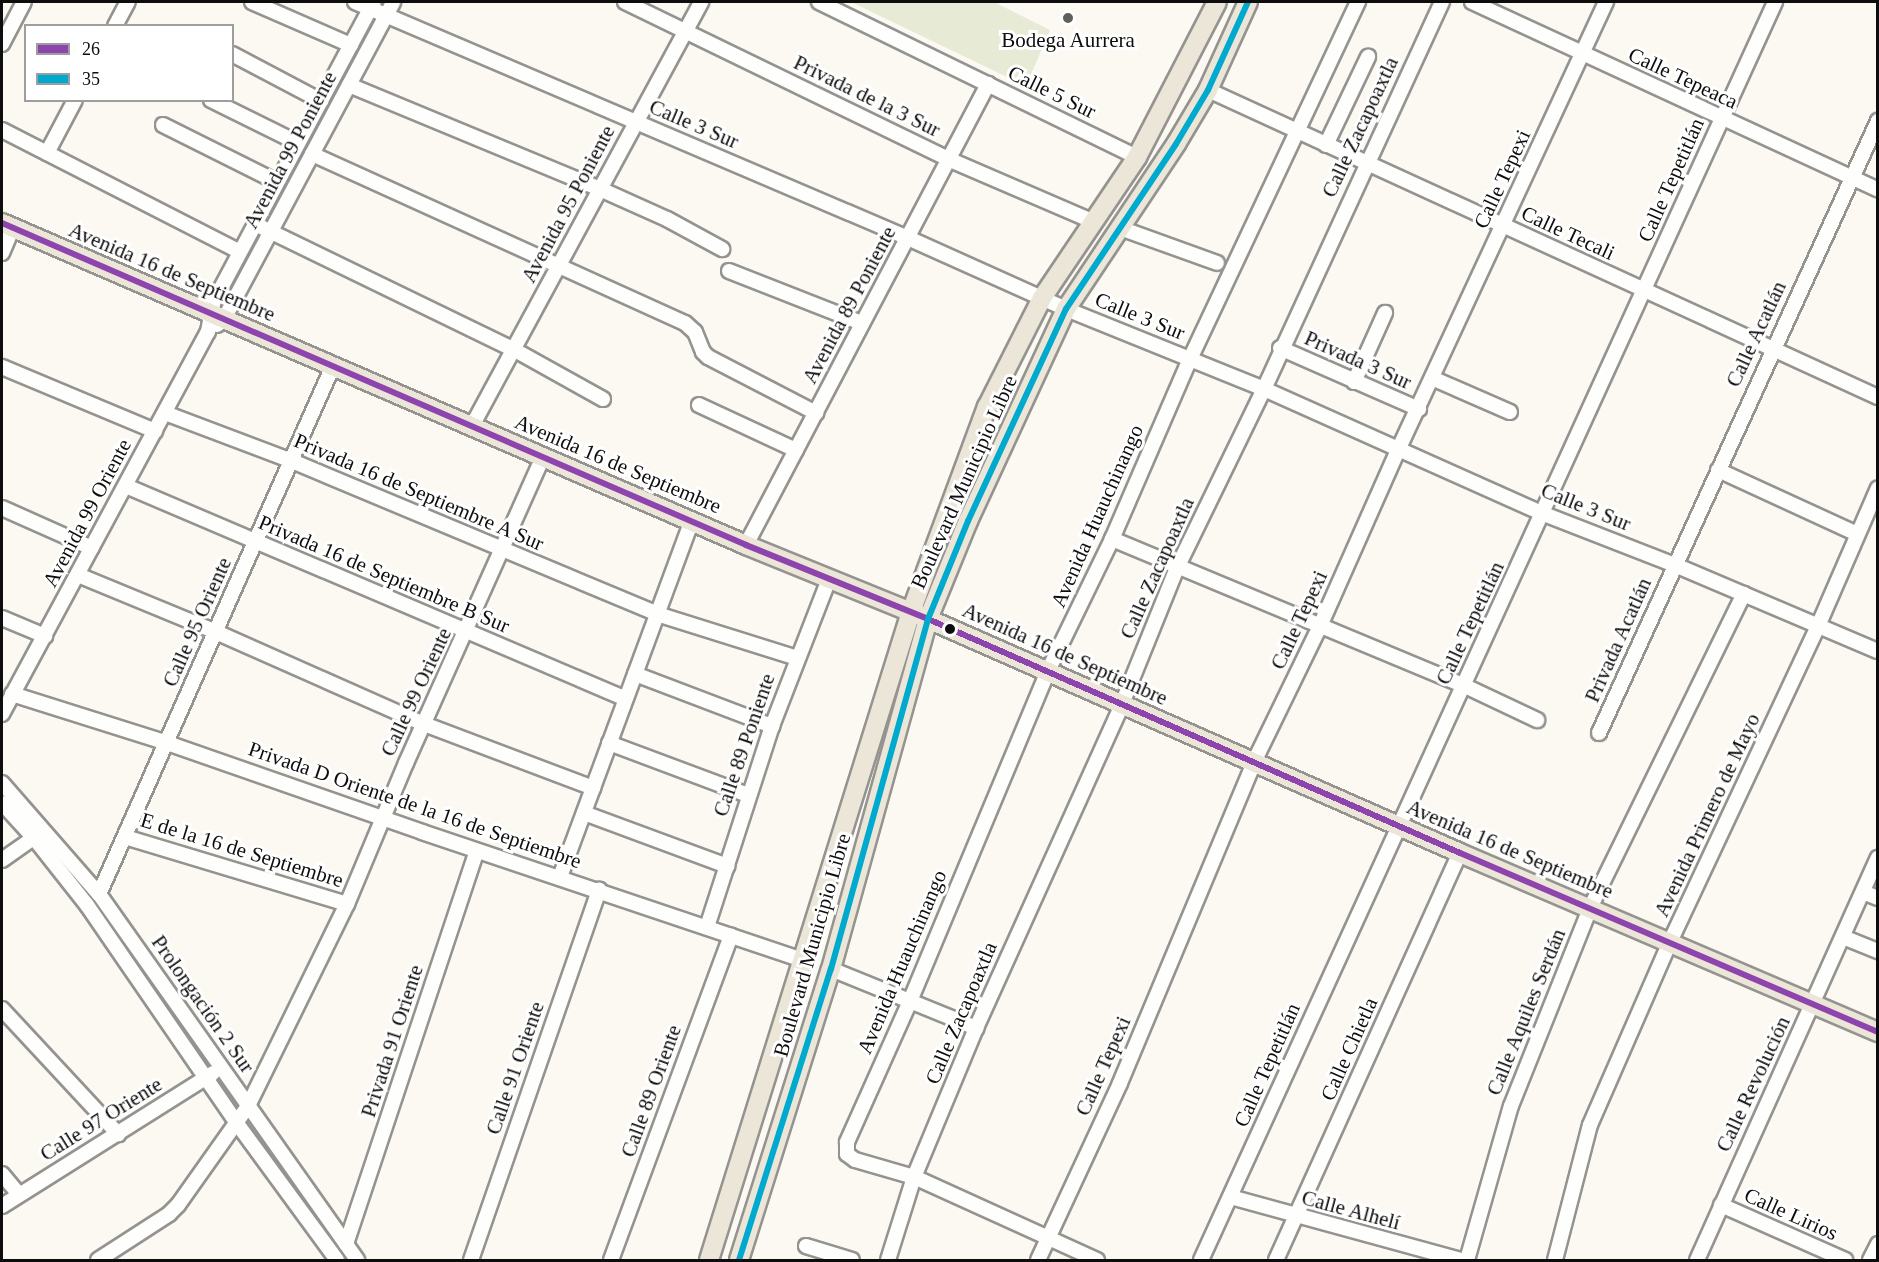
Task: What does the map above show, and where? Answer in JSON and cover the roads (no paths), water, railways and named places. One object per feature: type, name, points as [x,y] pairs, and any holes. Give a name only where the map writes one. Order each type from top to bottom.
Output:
[{"type":"main road","name":"Boulevard Municipio Libre","points":[[709,1260],[911,612],[987,408],[1042,298],[1137,157],[1216,2]]},
{"type":"main road","name":"Boulevard Municipio Libre","points":[[739,1260],[831,969],[928,619],[969,520],[1066,309],[1176,144],[1208,90],[1248,2]]},
{"type":"main road","name":"Avenida 16 de Septiembre","points":[[7,225],[746,545],[928,619],[1460,853],[1878,1032]]},
{"type":"street","points":[[2,45],[24,2]]},
{"type":"street","points":[[116,24],[128,2]]},
{"type":"street","points":[[252,2],[351,45]]},
{"type":"street","name":"Calle 3 Sur","points":[[355,2],[372,5],[386,15],[908,238],[1066,309],[1264,389],[1544,514],[1675,565],[1878,651]]},
{"type":"street","name":"Avenida 99 Poniente","points":[[218,316],[270,232],[393,2]]},
{"type":"street","name":"Privada de la 3 Sur","points":[[625,2],[948,159],[1094,222]]},
{"type":"street","name":"Avenida 95 Poniente","points":[[472,426],[701,2]]},
{"type":"street","name":"Calle 5 Sur","points":[[819,2],[1137,157]]},
{"type":"street","name":"Avenida Huauchinango","points":[[914,1177],[855,1160],[847,1154],[847,1142],[910,1001],[1048,671],[1112,539],[1190,358],[1358,2]]},
{"type":"street","name":"Calle Zacapoaxtla","points":[[888,1260],[914,1177],[976,1028],[1122,704],[1177,568],[1264,389],[1280,348],[1442,2]]},
{"type":"street","name":"Calle Tepeaca","points":[[1472,2],[1878,190]]},
{"type":"street","name":"Calle Tepexi","points":[[1038,1260],[1120,1083],[1254,762],[1320,626],[1606,2]]},
{"type":"street","name":"Calle Tepetitlán","points":[[1201,1260],[1398,826],[1544,514],[1775,2]]},
{"type":"street","name":"Avenida 99 Poniente","points":[[218,316],[213,303],[372,5]]},
{"type":"street","points":[[234,55],[321,101]]},
{"type":"street","points":[[1326,145],[1368,57]]},
{"type":"street","name":"Avenida 89 Poniente","points":[[746,545],[988,84]]},
{"type":"street","points":[[349,85],[600,189],[667,219],[722,249]]},
{"type":"street","name":"Calle Tecali","points":[[1208,90],[1365,165],[1503,225],[1644,292],[1878,397]]},
{"type":"street","points":[[47,153],[74,102]]},
{"type":"street","points":[[215,102],[298,143]]},
{"type":"street","name":"Calle Acatlán","points":[[1675,565],[1878,121]]},
{"type":"street","points":[[163,125],[277,182]]},
{"type":"street","points":[[2,130],[240,252]]},
{"type":"street","points":[[312,154],[685,322],[695,332],[703,352],[708,357],[816,413]]},
{"type":"street","points":[[255,224],[513,349],[603,399]]},
{"type":"street","points":[[2,253],[7,225]]},
{"type":"street","points":[[1120,228],[1217,263]]},
{"type":"street","points":[[729,271],[862,323]]},
{"type":"street","points":[[1354,382],[1385,313]]},
{"type":"street","name":"Avenida 99 Oriente","points":[[2,714],[218,316]]},
{"type":"street","name":"Privada 3 Sur","points":[[1280,348],[1419,409]]},
{"type":"street","name":"Calle 95 Oriente","points":[[99,894],[333,366]]},
{"type":"street","points":[[2,368],[155,431]]},
{"type":"street","points":[[1432,378],[1510,412]]},
{"type":"street","points":[[699,405],[796,450]]},
{"type":"street","name":"Privada 16 de Septiembre A Sur","points":[[165,413],[292,461],[657,614],[797,658]]},
{"type":"street","name":"Calle 99 Oriente","points":[[248,1106],[347,904],[543,457]]},
{"type":"street","points":[[1718,470],[1857,534]]},
{"type":"street","name":"Privada 16 de Septiembre B Sur","points":[[126,486],[626,699]]},
{"type":"street","name":"Avenida Primero de Mayo","points":[[1555,1260],[1590,1125],[1670,942],[1818,626],[1878,488]]},
{"type":"street","points":[[2,508],[92,548]]},
{"type":"street","points":[[560,877],[692,521]]},
{"type":"street","points":[[1112,539],[1465,686],[1537,720]]},
{"type":"street","name":"Privada Acatlán","points":[[1599,733],[1675,565]]},
{"type":"street","points":[[78,575],[216,632],[424,724],[593,788]]},
{"type":"street","name":"Calle 89 Poniente","points":[[707,927],[772,726],[829,579]]},
{"type":"street","name":"Calle Aquiles Serdán","points":[[1467,1260],[1511,1106],[1590,908],[1744,594]]},
{"type":"street","points":[[2,618],[45,636]]},
{"type":"street","points":[[635,674],[772,726]]},
{"type":"street","name":"Privada D Oriente de la 16 de Septiembre","points":[[12,694],[167,743],[477,851],[599,890],[802,960]]},
{"type":"street","points":[[609,743],[748,795]]},
{"type":"street","name":"Prolongación 2 Sur","points":[[2,783],[99,894],[357,1260]]},
{"type":"street","name":"Prolongación 2 Sur","points":[[2,802],[87,905],[330,1258]]},
{"type":"street","points":[[584,813],[727,866]]},
{"type":"street","name":"E de la 16 de Septiembre","points":[[125,837],[347,904]]},
{"type":"street","points":[[2,860],[34,838]]},
{"type":"street","name":"Privada 91 Oriente","points":[[346,1244],[477,851]]},
{"type":"street","name":"Calle Chietla","points":[[1276,1260],[1460,853]]},
{"type":"street","name":"Calle Revolución","points":[[1697,1260],[1878,858]]},
{"type":"street","name":"Calle 91 Oriente","points":[[471,1260],[599,890]]},
{"type":"street","points":[[1863,892],[1878,898]]},
{"type":"street","name":"Calle 89 Oriente","points":[[611,1260],[731,936]]},
{"type":"street","points":[[1843,937],[1878,951]]},
{"type":"street","points":[[831,969],[976,1028]]},
{"type":"street","points":[[2,1009],[118,1134]]},
{"type":"street","name":"Calle 97 Oriente","points":[[2,1206],[207,1078],[222,1066]]},
{"type":"street","points":[[98,1260],[169,1214],[178,1205],[248,1106]]},
{"type":"street","points":[[2,1174],[19,1194]]},
{"type":"street","points":[[914,1177],[1097,1260]]},
{"type":"street","name":"Calle Alhelí","points":[[1231,1197],[1296,1217],[1461,1260]]},
{"type":"street","name":"Calle Lirios","points":[[1721,1205],[1845,1260]]},
{"type":"street","points":[[1870,1260],[1878,1244]]},
{"type":"street","points":[[806,1246],[852,1260]]},
{"type":"place","name":"Bodega Aurrera","points":[[1068,18]]}]
